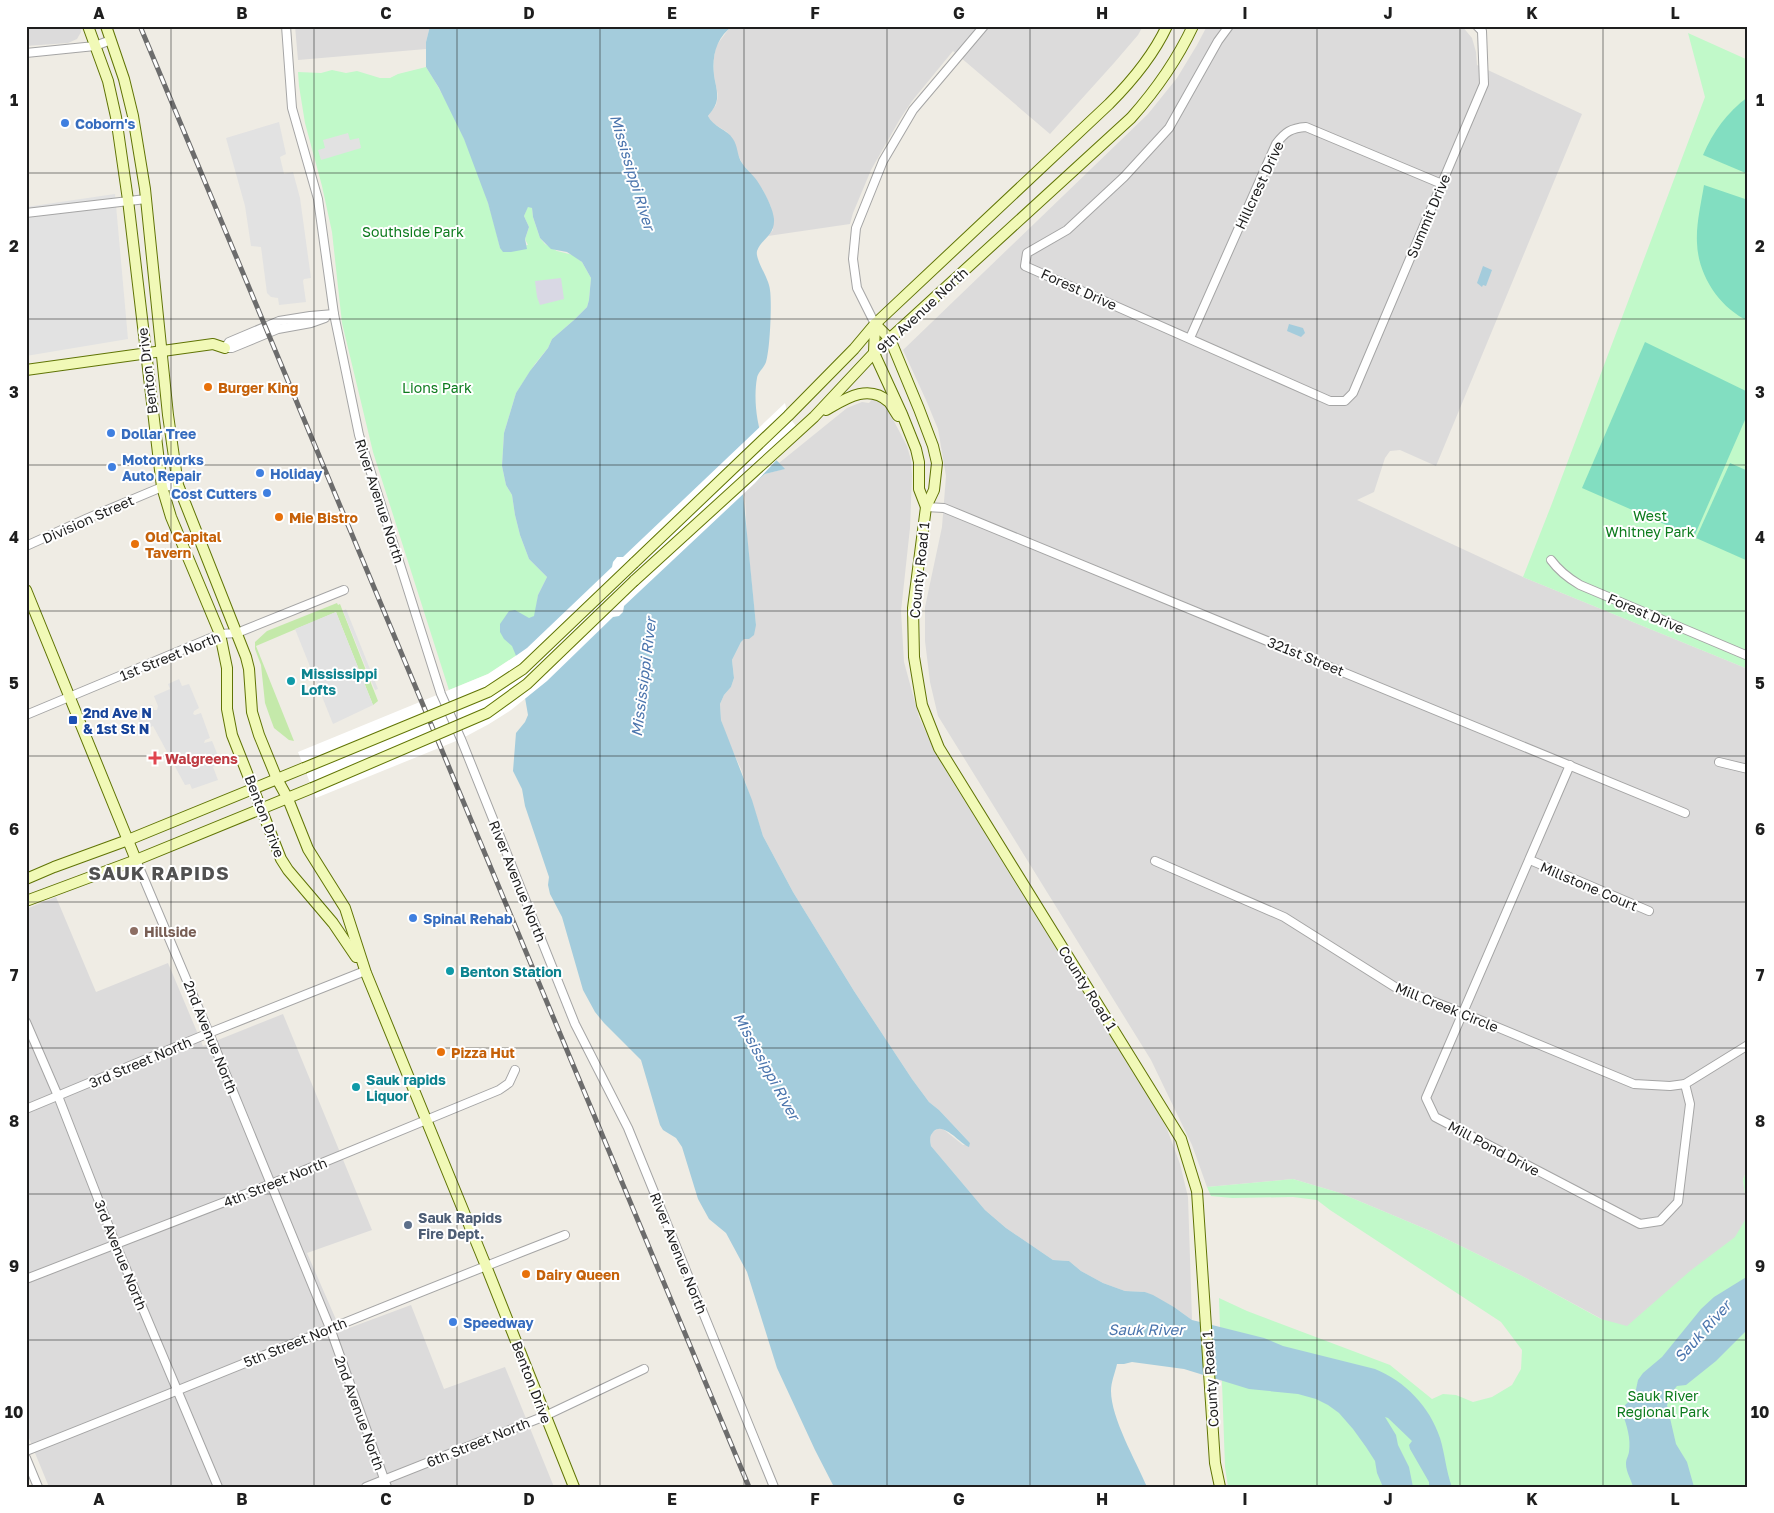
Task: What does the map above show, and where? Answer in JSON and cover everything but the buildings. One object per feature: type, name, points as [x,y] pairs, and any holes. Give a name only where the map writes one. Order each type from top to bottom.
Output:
[{"type":"main road","name":"Benton Drive","points":[[88,26],[108,81],[116,117],[128,200],[162,487],[171,517],[220,634],[227,668],[229,722],[236,747],[281,859],[288,870],[333,922],[365,971]]},
{"type":"main road","name":"Benton Drive","points":[[106,26],[124,79],[133,116],[146,198],[168,415],[178,485],[237,633],[249,670],[254,722],[308,849],[344,908],[365,971],[574,1487]]},
{"type":"main road","name":"9th Avenue North","points":[[26,879],[128,840],[488,692],[523,669],[788,416],[854,349],[875,324],[1109,104],[1131,81],[1148,58],[1167,26]]},
{"type":"main road","name":"9th Avenue North","points":[[26,901],[136,860],[288,799],[487,713],[527,684],[634,581],[814,417],[874,353],[1131,118],[1169,70],[1193,26]]},
{"type":"main road","points":[[875,324],[890,339]]},
{"type":"main road","points":[[874,353],[875,324]]},
{"type":"main road","name":"County Road 1","points":[[890,339],[919,409],[933,446],[937,463],[934,490],[926,507],[913,608],[914,658],[922,705],[939,748],[1181,1139],[1197,1191],[1212,1395],[1215,1464],[1220,1487]]},
{"type":"main road","points":[[26,370],[213,344],[225,348]]},
{"type":"main road","name":"County Road 1","points":[[874,353],[912,438],[919,462],[919,489],[926,507]]},
{"type":"main road","points":[[814,417],[836,404],[863,392],[875,394],[889,402],[912,438]]},
{"type":"main road","name":"2nd Avenue North","points":[[26,590],[136,860]]},
{"type":"street","name":"River Avenue North","points":[[286,26],[292,108],[318,199],[334,314],[359,435],[441,694],[461,738],[575,1024],[628,1128],[774,1487]]},
{"type":"street","points":[[875,324],[857,288],[853,259],[856,228],[883,161],[913,110],[984,26]]},
{"type":"street","name":"Forest Drive","points":[[1229,26],[1169,128],[1124,177],[1067,230],[1027,253],[1025,266],[1330,401],[1345,401]]},
{"type":"street","name":"Summit Drive","points":[[1345,401],[1353,393],[1484,84],[1482,31],[1477,26]]},
{"type":"street","points":[[26,53],[95,46],[111,40]]},
{"type":"street","name":"Hillcrest Drive","points":[[1190,338],[1276,144],[1284,133],[1297,127],[1306,127],[1442,184]]},
{"type":"street","points":[[26,213],[146,198]]},
{"type":"street","points":[[225,348],[229,342],[279,321],[334,314]]},
{"type":"street","name":"Division Street","points":[[26,546],[162,487],[178,485]]},
{"type":"street","name":"321st Street","points":[[926,507],[944,508],[1685,813]]},
{"type":"street","name":"Forest Drive","points":[[1551,560],[1556,568],[1580,585],[1748,656]]},
{"type":"street","name":"1st Street North","points":[[26,715],[220,634],[237,633],[344,590]]},
{"type":"street","points":[[1719,762],[1748,769]]},
{"type":"street","name":"Mill Pond Drive","points":[[1570,765],[1426,1098],[1434,1117],[1640,1224],[1660,1221],[1678,1202],[1690,1104],[1684,1084]]},
{"type":"street","name":"2nd Avenue North","points":[[136,860],[330,1328],[386,1483]]},
{"type":"street","name":"Millstone Court","points":[[1530,860],[1649,911]]},
{"type":"street","name":"Mill Creek Circle","points":[[1155,861],[1284,917],[1395,987],[1634,1084],[1670,1086],[1684,1084],[1748,1045]]},
{"type":"street","name":"3rd Street North","points":[[26,1109],[365,971]]},
{"type":"street","name":"3rd Avenue North","points":[[26,1022],[58,1096],[116,1245],[218,1487]]},
{"type":"street","name":"4th Street North","points":[[26,1279],[271,1184],[499,1090],[509,1083],[515,1070]]},
{"type":"street","name":"5th Street North","points":[[26,1451],[565,1235]]},
{"type":"street","name":"6th Street North","points":[[366,1487],[386,1483],[545,1416],[644,1369]]},
{"type":"street","points":[[26,1458],[38,1487]]},
{"type":"shaded area","points":[[26,26],[80,26],[81,32],[77,39],[68,43],[26,46]]},
{"type":"shaded area","points":[[295,26],[430,26],[426,49],[298,60]]},
{"type":"shaded area","points":[[733,26],[1143,26],[1138,35],[1114,63],[1050,134],[953,51],[912,101],[900,119],[871,170],[850,224],[768,236],[773,230],[771,207],[763,190],[742,163],[727,132],[711,122],[708,116],[716,105],[718,96],[714,75],[716,46]]},
{"type":"shaded area","points":[[1207,26],[1462,26],[1472,38],[1477,65],[1582,114],[1436,466],[1400,450],[1390,451],[1385,458],[1374,492],[1357,500],[1523,577],[1748,669],[1748,1166],[1743,1180],[1748,1216],[1748,1276],[1662,1357],[1598,1317],[1522,1276],[1428,1230],[1340,1193],[1293,1179],[1207,1187],[1192,1145],[1151,1060],[938,716],[930,682],[925,641],[925,607],[942,527],[946,476],[938,429],[903,350],[1148,114],[1177,78]]},
{"type":"shaded area","points":[[279,122],[286,154],[280,157],[284,174],[293,172],[300,198],[311,278],[304,279],[303,281],[306,302],[279,305],[278,298],[271,297],[267,293],[261,247],[251,246],[245,206],[226,138]]},
{"type":"shaded area","points":[[348,133],[350,140],[359,138],[361,148],[321,160],[318,150],[325,148],[323,140]]},
{"type":"shaded area","points":[[115,194],[128,339],[26,356],[26,207]]},
{"type":"shaded area","points":[[561,278],[564,299],[540,305],[535,281]]},
{"type":"shaded area","points":[[873,398],[886,406],[907,446],[911,460],[910,528],[901,611],[904,662],[919,717],[933,748],[954,784],[1167,1129],[1180,1164],[1188,1197],[1192,1320],[1174,1307],[1145,1292],[1125,1291],[1103,1283],[1081,1271],[1069,1261],[1053,1260],[1006,1228],[985,1210],[931,1146],[930,1138],[932,1133],[938,1128],[943,1129],[963,1145],[970,1143],[929,1102],[912,1079],[854,991],[793,892],[763,836],[741,769],[728,741],[721,720],[720,704],[724,695],[731,687],[734,678],[732,660],[741,642],[756,625],[747,538],[745,497],[743,493],[765,474],[784,469],[779,463],[847,408],[862,402],[869,403]]},
{"type":"shaded area","points":[[346,609],[378,689],[375,690],[343,611]]},
{"type":"shaded area","points":[[336,612],[373,705],[333,724],[295,629]]},
{"type":"shaded area","points":[[179,679],[182,686],[189,684],[199,708],[193,714],[201,713],[210,738],[205,740],[204,743],[212,741],[221,763],[213,767],[218,780],[192,789],[190,784],[185,785],[153,726],[143,730],[135,712],[152,705],[154,710],[157,710],[158,706],[154,696],[170,689],[168,684]]},
{"type":"shaded area","points":[[56,897],[96,992],[168,963],[203,1046],[283,1014],[372,1230],[307,1253],[341,1331],[411,1305],[444,1389],[505,1367],[554,1487],[49,1487],[26,1431],[26,909]]},
{"type":"green space","name":"West Whitney Park","points":[[1688,33],[1748,60],[1748,669],[1523,577],[1705,97]]},
{"type":"green space","points":[[426,67],[450,109],[471,154],[488,201],[500,248],[528,245],[525,239],[529,227],[524,216],[528,206],[532,208],[540,238],[545,244],[557,251],[573,255],[582,262],[591,278],[587,307],[552,339],[548,348],[535,364],[516,393],[504,433],[502,466],[506,485],[512,495],[520,535],[529,559],[547,577],[538,595],[535,616],[529,619],[512,645],[517,655],[488,674],[449,690],[373,452],[342,323],[332,232],[305,123],[298,72],[321,73],[332,70],[346,73],[357,71],[380,78],[390,78]]},
{"type":"green space","points":[[1748,97],[1748,174],[1703,155],[1721,123]]},
{"type":"green space","points":[[1704,185],[1748,200],[1748,321],[1719,299],[1701,267],[1697,236]]},
{"type":"green space","points":[[1645,342],[1748,392],[1748,413],[1694,537],[1582,488]]},
{"type":"green space","points":[[1730,463],[1748,471],[1748,561],[1696,538]]},
{"type":"green space","points":[[337,603],[338,605],[340,604],[378,701],[373,705],[336,612],[256,646],[294,741],[289,740],[274,728],[265,703],[261,665],[255,649],[255,642],[267,631]]},
{"type":"green space","points":[[1748,1166],[1748,1215],[1743,1180]]},
{"type":"green space","name":"Sauk River Regional Park","points":[[1293,1179],[1340,1193],[1428,1230],[1522,1276],[1601,1319],[1627,1326],[1690,1271],[1735,1237],[1748,1215],[1748,1487],[1228,1487],[1225,1467],[1219,1298],[1247,1311],[1390,1365],[1432,1399],[1443,1394],[1456,1395],[1473,1402],[1492,1397],[1512,1385],[1521,1369],[1522,1350],[1501,1322],[1317,1200],[1293,1197],[1232,1198],[1211,1196],[1207,1187]]},
{"type":"water","name":"Mississippi River","points":[[430,26],[733,26],[727,30],[716,48],[714,75],[717,99],[715,106],[708,116],[713,123],[733,139],[740,160],[761,187],[773,214],[774,225],[757,251],[758,259],[769,285],[771,305],[770,337],[765,364],[757,378],[756,406],[759,426],[765,445],[785,469],[765,474],[743,493],[756,625],[754,635],[741,642],[732,660],[734,678],[731,687],[724,695],[720,704],[721,720],[752,800],[763,836],[793,892],[854,991],[912,1079],[929,1102],[970,1143],[969,1147],[942,1129],[934,1131],[930,1138],[931,1146],[985,1210],[1006,1228],[1053,1260],[1069,1261],[1081,1271],[1103,1283],[1125,1291],[1145,1292],[1153,1295],[1192,1320],[1264,1338],[1283,1346],[1375,1369],[1386,1374],[1415,1396],[1430,1416],[1440,1438],[1452,1487],[1429,1487],[1429,1482],[1410,1449],[1409,1445],[1412,1441],[1388,1418],[1385,1417],[1396,1435],[1398,1445],[1409,1467],[1413,1487],[1383,1487],[1377,1473],[1375,1461],[1353,1429],[1339,1413],[1316,1399],[1298,1394],[1249,1389],[1184,1369],[1132,1362],[1117,1364],[1111,1388],[1112,1402],[1119,1426],[1147,1487],[834,1487],[777,1368],[747,1272],[726,1233],[709,1219],[698,1199],[682,1147],[676,1138],[663,1130],[660,1125],[641,1060],[604,1023],[595,1012],[583,990],[562,917],[550,894],[549,877],[525,806],[522,789],[513,771],[516,733],[528,715],[519,663],[512,646],[504,639],[500,632],[500,624],[509,611],[515,610],[529,618],[534,616],[538,595],[547,577],[529,559],[520,535],[512,495],[506,485],[502,466],[504,433],[516,393],[530,371],[548,348],[552,339],[587,307],[591,278],[582,262],[567,252],[551,249],[540,238],[532,208],[528,207],[524,216],[529,227],[525,239],[527,249],[503,252],[500,248],[488,203],[464,139],[439,88],[426,67],[426,42]]},
{"type":"water","points":[[1483,266],[1492,270],[1486,286],[1483,285],[1482,287],[1477,283]]},
{"type":"water","points":[[1289,324],[1303,328],[1305,333],[1301,337],[1287,331]]},
{"type":"water","name":"Sauk River","points":[[1748,1276],[1748,1329],[1716,1361],[1686,1385],[1677,1386],[1672,1392],[1667,1405],[1676,1444],[1687,1462],[1694,1487],[1633,1487],[1626,1467],[1629,1442],[1627,1427],[1622,1413],[1625,1405],[1635,1394],[1638,1380],[1643,1373],[1662,1357],[1701,1309],[1714,1297]]},
{"type":"pier","points":[[785,403],[788,416],[802,433],[755,483],[624,606],[623,612],[619,616],[613,617],[547,681],[511,710],[461,739],[316,798],[298,752],[488,674],[527,648],[612,567],[617,557],[623,557]]},
{"type":"railway","points":[[140,26],[749,1487]]},
{"type":"place","name":"Coborn's","points":[[65,123]]},
{"type":"place","name":"Burger King","points":[[208,387]]},
{"type":"place","name":"Dollar Tree","points":[[111,433]]},
{"type":"place","name":"Motorworks Auto Repair","points":[[112,467]]},
{"type":"place","name":"Holiday","points":[[260,473]]},
{"type":"place","name":"Cost Cutters","points":[[267,493]]},
{"type":"place","name":"Mie Bistro","points":[[279,517]]},
{"type":"place","name":"Old Capital Tavern","points":[[135,544]]},
{"type":"place","name":"Mississippi Lofts","points":[[291,681]]},
{"type":"place","name":"2nd Ave N & 1st St N","points":[[73,720]]},
{"type":"place","name":"Walgreens","points":[[155,758]]},
{"type":"place","name":"Spinal Rehab","points":[[413,918]]},
{"type":"place","name":"Hillside","points":[[134,931]]},
{"type":"place","name":"Benton Station","points":[[450,971]]},
{"type":"place","name":"Pizza Hut","points":[[441,1052]]},
{"type":"place","name":"Sauk rapids Liquor","points":[[356,1087]]},
{"type":"place","name":"Sauk Rapids Fire Dept.","points":[[408,1225]]},
{"type":"place","name":"Dairy Queen","points":[[526,1274]]},
{"type":"place","name":"Speedway","points":[[453,1322]]},
{"type":"district","name":"SAUK RAPIDS","points":[[159,872]]},
{"type":"park label","name":"Southside Park","points":[[413,231]]},
{"type":"park label","name":"Lions Park","points":[[437,387]]}]
